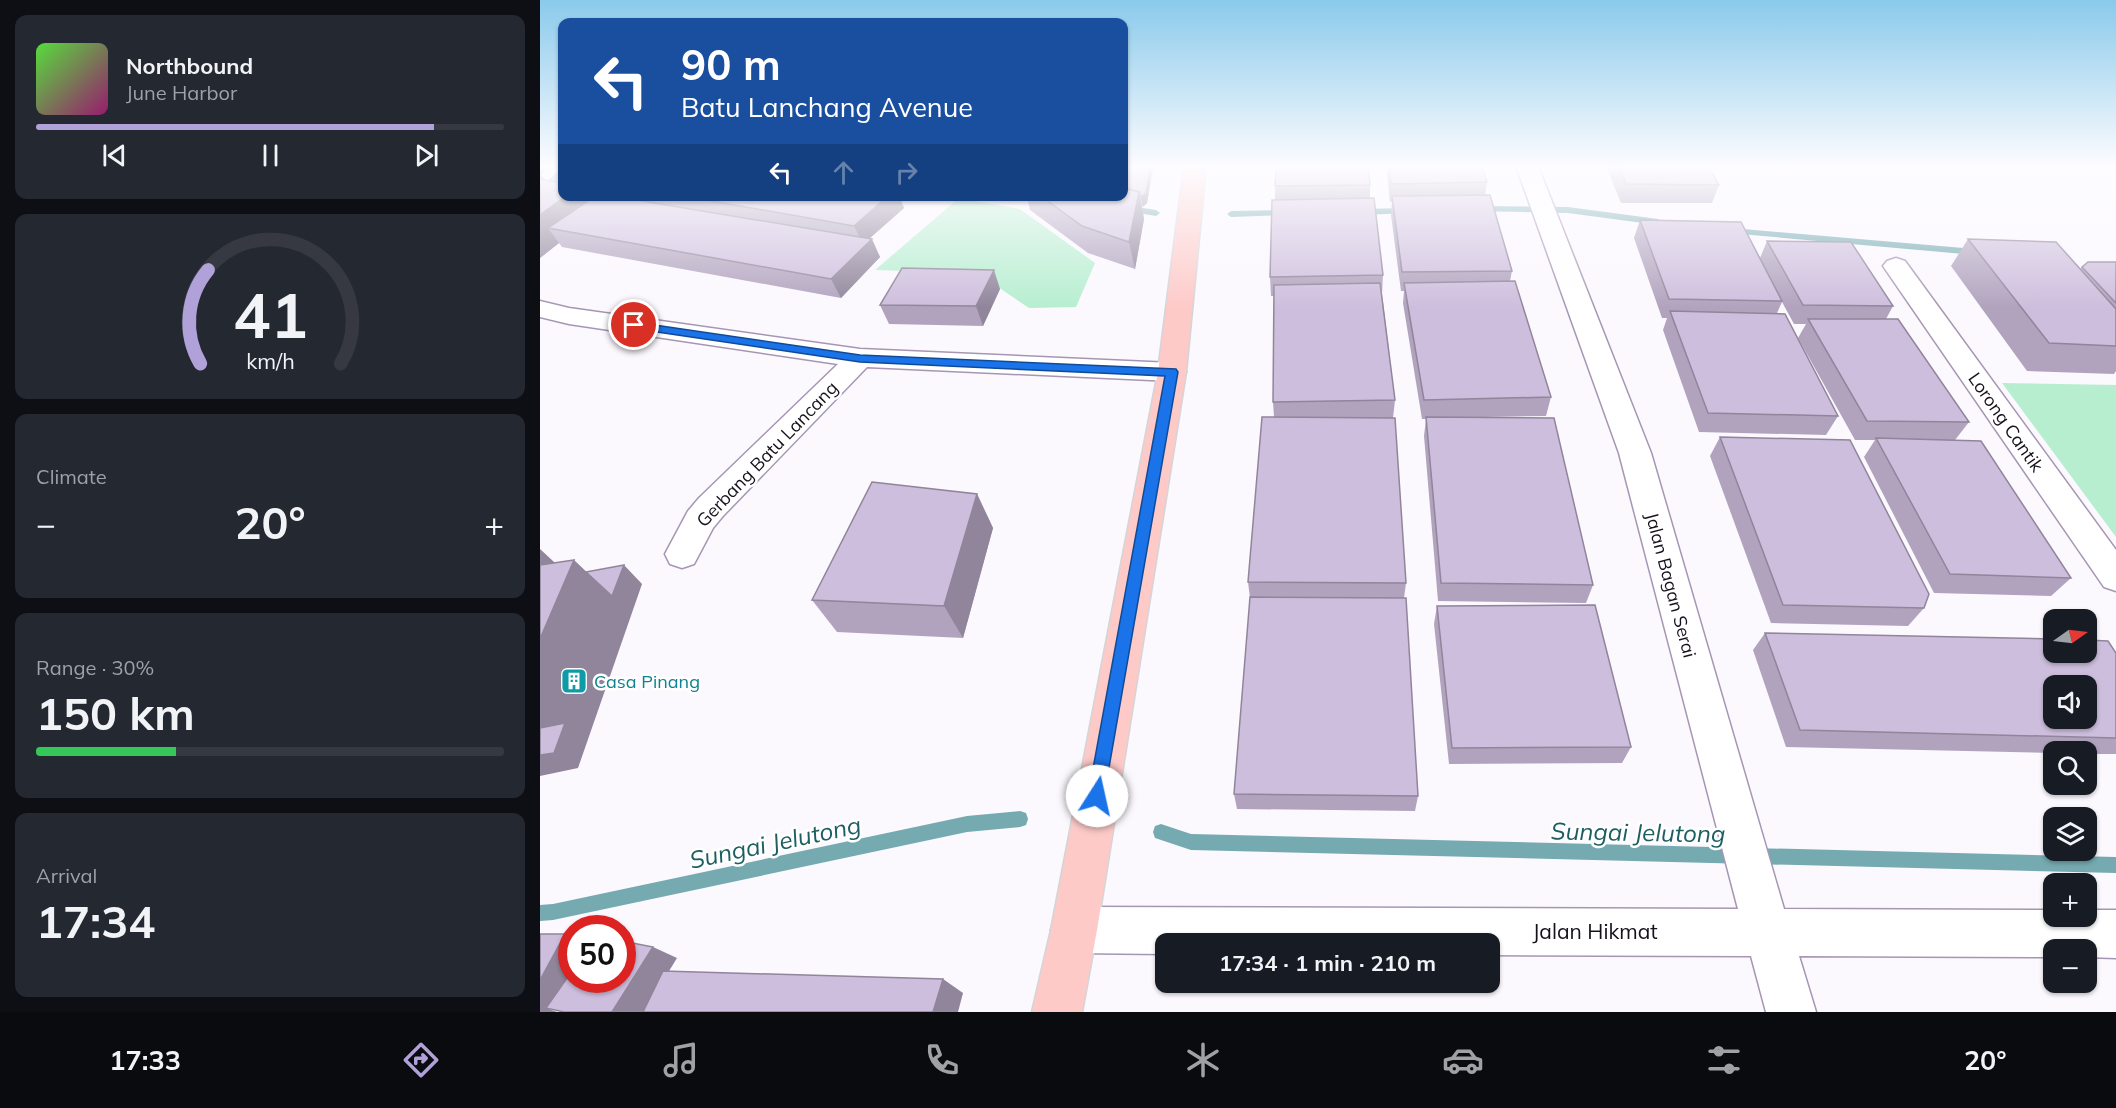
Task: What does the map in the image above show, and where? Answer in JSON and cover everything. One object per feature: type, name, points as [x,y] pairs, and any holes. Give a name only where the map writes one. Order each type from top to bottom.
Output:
[{"type":"main road","points":[[1057,1012],[1074,930],[1172,372],[1190,213]]},
{"type":"street","name":"Jalan Bagan Serai","points":[[1544,213],[1635,453],[1734,816],[1791,1012]]},
{"type":"street","name":"Lorong Cantik","points":[[1896,266],[2116,577]]},
{"type":"street","points":[[540,309],[569,316],[860,358],[1172,372]]},
{"type":"street","points":[[540,326],[569,316]]},
{"type":"street","name":"Gerbang Batu Lancang","points":[[682,554],[700,519],[860,358]]},
{"type":"street","name":"Jalan Hikmat","points":[[1074,930],[1765,922],[2116,934]]},
{"type":"green space","points":[[941,213],[1026,213],[1095,263],[1076,307],[1029,308],[998,287],[936,272],[875,270]]},
{"type":"green space","points":[[2002,383],[2116,385],[2116,537]]},
{"type":"building","points":[[570,213],[716,213],[872,239],[831,279],[548,228]]},
{"type":"building","points":[[781,213],[868,213],[854,226]]},
{"type":"building","points":[[1065,213],[1135,213],[1129,242],[1082,226]]},
{"type":"building","points":[[1272,213],[1376,213],[1383,275],[1270,277]]},
{"type":"building","points":[[1394,213],[1495,213],[1512,271],[1402,272]]},
{"type":"building","points":[[1640,220],[1741,222],[1782,301],[1669,299]]},
{"type":"building","points":[[1968,239],[2056,242],[2116,309],[2116,346],[2049,343]]},
{"type":"building","points":[[1767,241],[1851,242],[1893,306],[1803,305]]},
{"type":"building","points":[[2088,262],[2116,262],[2116,303],[2082,267]]},
{"type":"building","points":[[902,268],[994,270],[976,306],[880,305]]},
{"type":"building","points":[[1515,281],[1551,397],[1424,400],[1404,283]]},
{"type":"building","points":[[1380,283],[1395,400],[1273,402],[1274,285]]},
{"type":"building","points":[[1670,311],[1785,314],[1838,416],[1708,413]]},
{"type":"building","points":[[1808,319],[1898,319],[1969,422],[1867,421]]},
{"type":"building","points":[[1262,417],[1395,418],[1406,583],[1248,582]]},
{"type":"building","points":[[1426,417],[1554,418],[1593,585],[1441,583]]},
{"type":"building","points":[[1720,437],[1850,440],[1929,594],[1924,608],[1783,605]]},
{"type":"building","points":[[1876,438],[1981,441],[2071,578],[1950,574]]},
{"type":"building","points":[[872,482],[977,494],[944,606],[812,600]]},
{"type":"building","points":[[574,560],[540,639],[540,565]]},
{"type":"building","points":[[624,565],[612,596],[586,572]]},
{"type":"building","points":[[1250,597],[1406,598],[1418,796],[1234,794]]},
{"type":"building","points":[[1595,605],[1631,747],[1452,748],[1437,606]]},
{"type":"building","points":[[1765,633],[2043,639],[2043,663],[2097,663],[2097,640],[2108,641],[2116,653],[2116,738],[1800,730]]},
{"type":"building","points":[[565,723],[554,753],[540,755],[540,728]]},
{"type":"building","points":[[540,934],[558,934],[558,947],[540,980]]},
{"type":"building","points":[[636,944],[653,947],[636,974]]},
{"type":"building","points":[[663,971],[943,979],[933,1012],[643,1012]]},
{"type":"building","points":[[558,991],[558,993],[624,993],[612,1012],[564,1012],[546,1008]]},
{"type":"waterway","name":"Sungai Jelutong","points":[[1231,214],[1274,213]]},
{"type":"waterway","name":"Sungai Jelutong","points":[[1592,213],[1658,222]]},
{"type":"waterway","name":"Sungai Jelutong","points":[[1732,231],[1975,252]]},
{"type":"waterway","name":"Sungai Jelutong","points":[[540,913],[967,824],[1020,819]]},
{"type":"waterway","name":"Sungai Jelutong","points":[[1161,832],[1191,842],[2116,865]]},
{"type":"place","name":"Casa Pinang","points":[[574,681]]},
{"type":"route","points":[[634,325],[860,358],[1172,372],[1097,796]]}]
